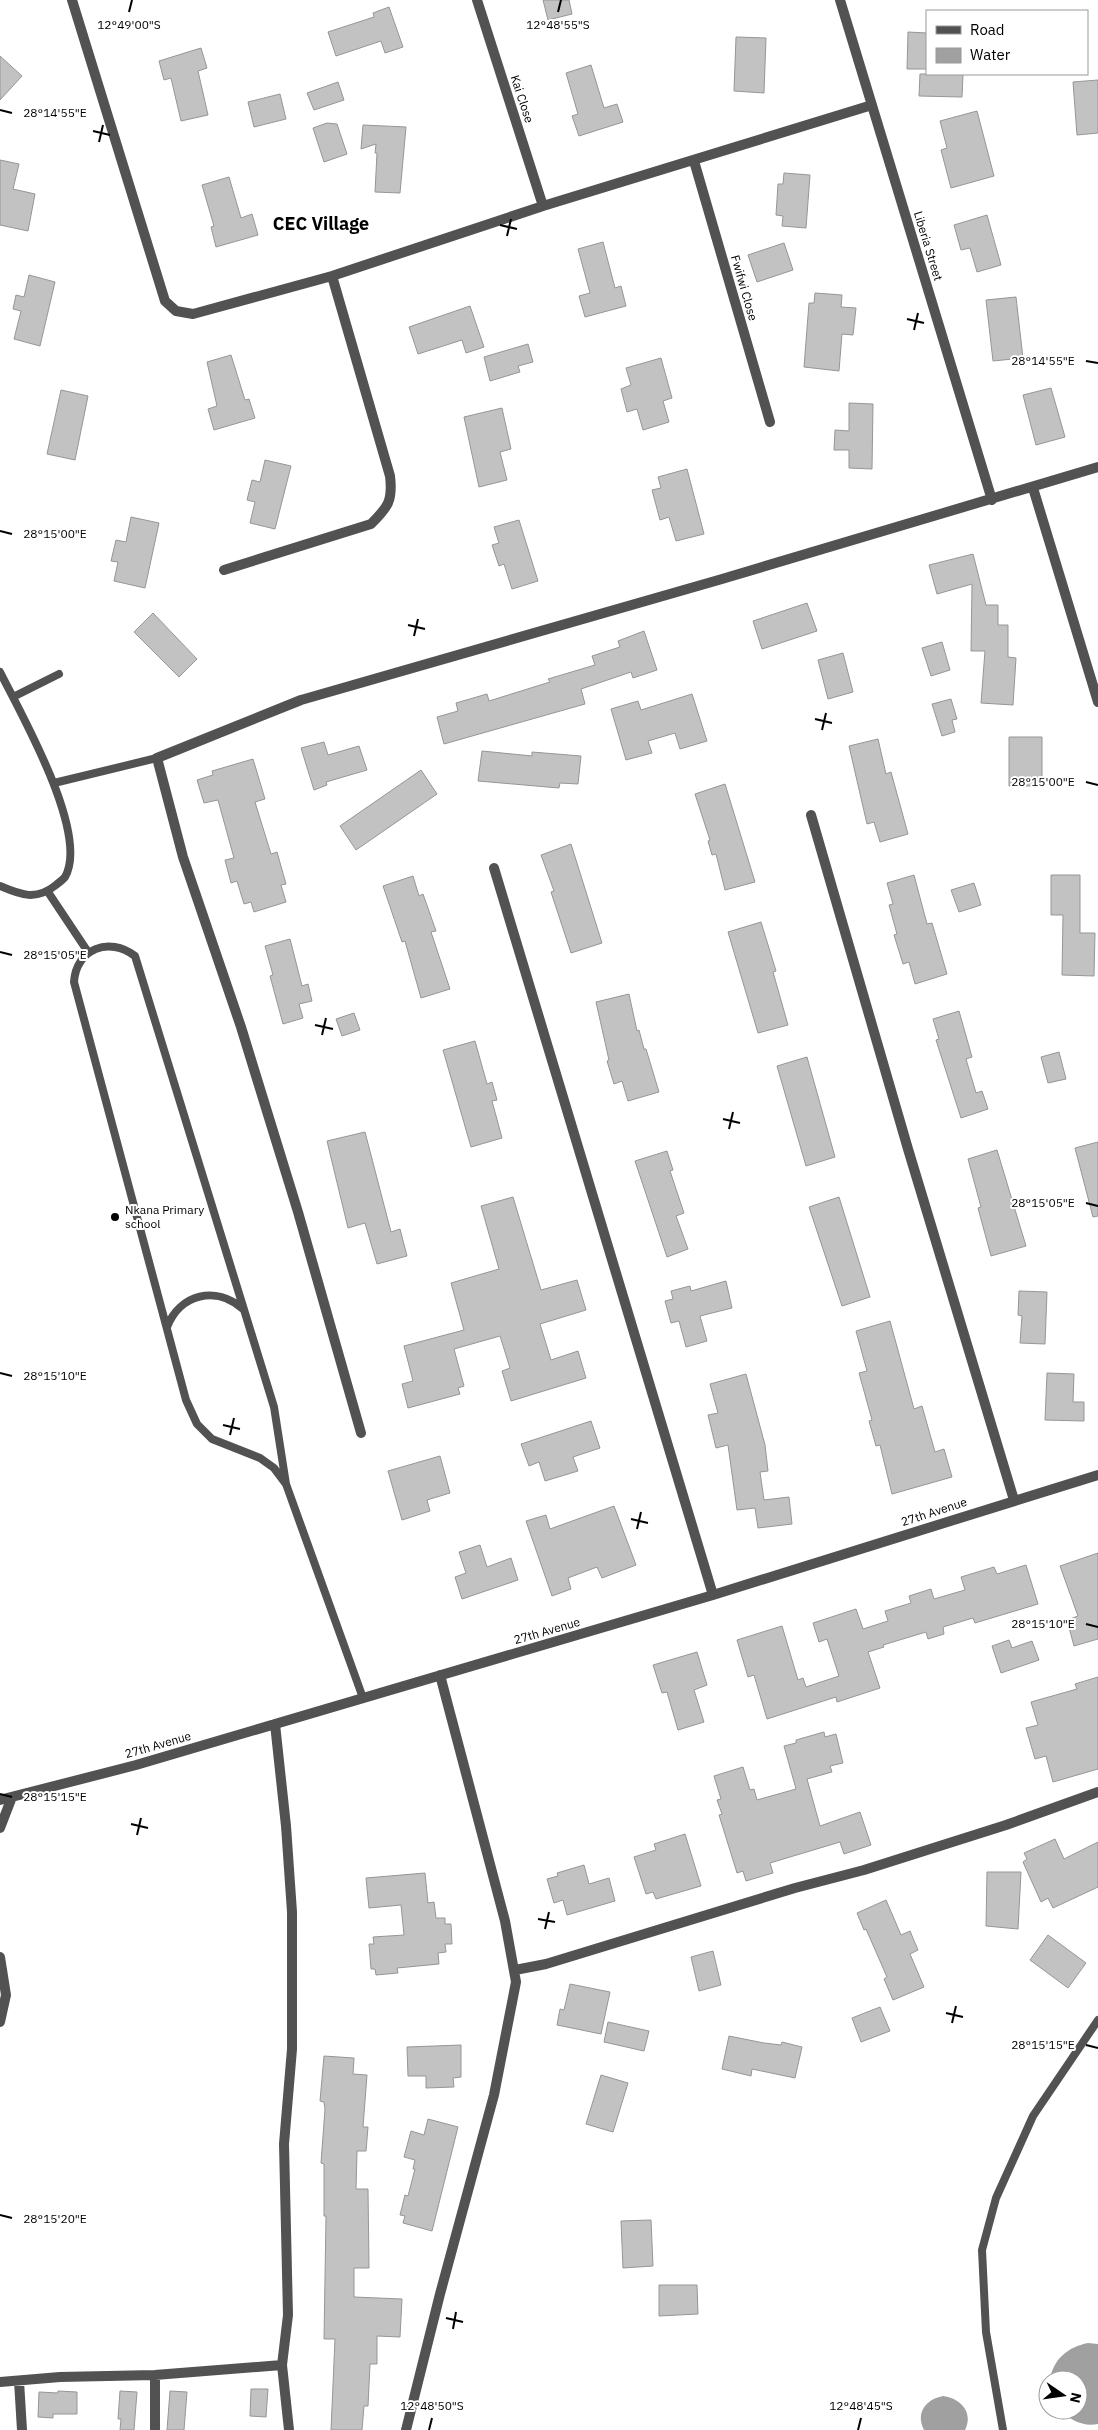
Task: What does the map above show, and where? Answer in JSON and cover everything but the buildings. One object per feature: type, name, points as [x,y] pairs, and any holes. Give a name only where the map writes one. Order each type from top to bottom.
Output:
[{"type":"street","points":[[72,0],[165,301],[176,311],[193,314],[332,276],[542,206],[872,105]]},
{"type":"street","name":"Kai Close","points":[[477,0],[542,206]]},
{"type":"street","name":"Liberia Street","points":[[840,0],[992,500]]},
{"type":"street","name":"Fwifwi Close","points":[[694,161],[770,422]]},
{"type":"street","points":[[224,570],[371,524],[385,510],[392,493],[390,476],[332,276]]},
{"type":"street","points":[[361,1433],[246,1046],[183,857],[157,758],[301,700],[992,500],[1098,467]]},
{"type":"street","points":[[1033,488],[1098,702]]},
{"type":"street","points":[[811,815],[911,1158],[1014,1500]]},
{"type":"street","points":[[494,868],[713,1596]]},
{"type":"street","name":"27th Avenue","points":[[0,1800],[136,1765],[713,1596],[1098,1475]]},
{"type":"street","points":[[406,2430],[440,2294],[494,2095],[513,2001],[515,1970],[505,1921],[440,1675]]},
{"type":"street","points":[[275,1724],[286,1826],[292,1912],[292,2049],[284,2144],[288,2315],[282,2365],[289,2430]]},
{"type":"street","points":[[515,1970],[546,1964],[796,1888],[864,1870],[1006,1825],[1098,1792]]},
{"type":"street","points":[[0,1828],[12,1797]]},
{"type":"street","points":[[0,1957],[6,1995],[0,2022]]},
{"type":"street","points":[[0,2382],[60,2377],[155,2376],[282,2365]]},
{"type":"street","points":[[155,2376],[155,2430]]},
{"type":"street","points":[[19,2381],[22,2430]]},
{"type":"lane","points":[[0,672],[54,783],[71,849],[65,878],[48,892],[26,896],[0,886]]},
{"type":"lane","points":[[13,697],[59,674]]},
{"type":"lane","points":[[54,783],[157,758]]},
{"type":"lane","points":[[48,892],[88,952]]},
{"type":"lane","points":[[286,1484],[274,1468],[260,1458],[212,1439],[197,1424],[186,1400],[74,982],[77,965],[88,952],[96,948],[120,947],[135,956],[274,1407],[286,1484],[363,1698]]},
{"type":"lane","points":[[167,1327],[170,1318],[183,1303],[201,1295],[210,1294],[228,1298],[243,1309]]},
{"type":"lane","points":[[1003,2430],[986,2332],[982,2250],[996,2198],[1033,2116],[1098,2020]]},
{"type":"water","points":[[1088,2343],[1098,2344],[1098,2424],[1092,2425],[1073,2420],[1088,2420],[1088,2370],[1053,2370],[1063,2355]]},
{"type":"water","points":[[943,2396],[955,2400],[964,2407],[968,2417],[965,2430],[924,2430],[921,2418],[924,2408],[932,2400]]},
{"type":"place","name":"Nkana Primary school","points":[[115,1217]]},
{"type":"district","name":"CEC Village","points":[[321,224]]}]
